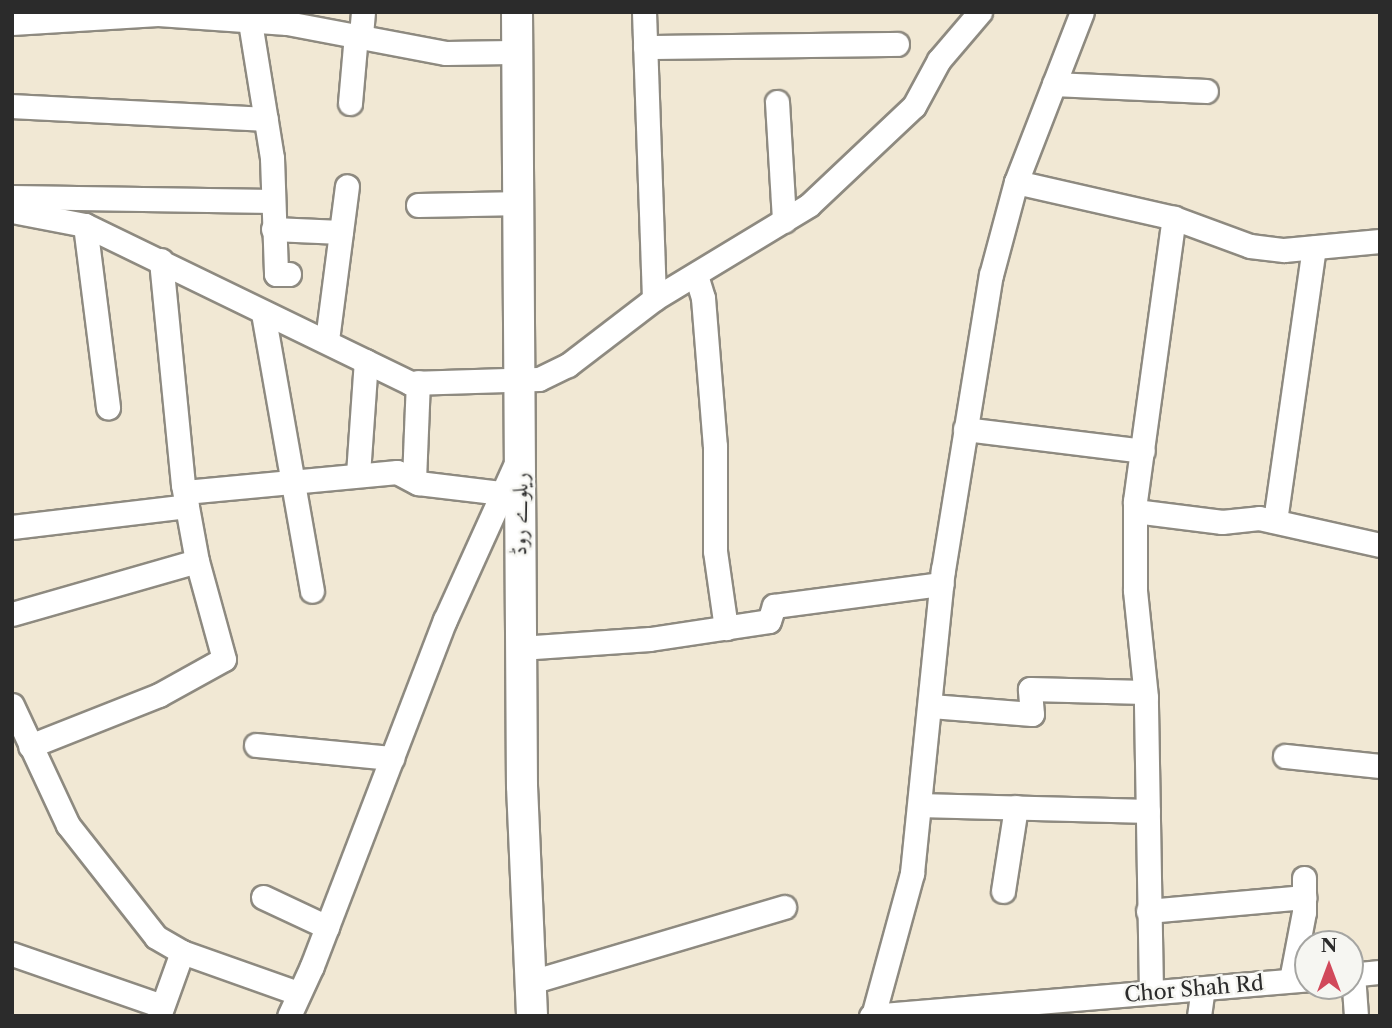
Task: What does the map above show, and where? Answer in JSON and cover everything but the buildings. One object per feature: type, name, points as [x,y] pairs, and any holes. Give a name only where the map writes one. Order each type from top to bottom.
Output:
[{"type":"main road","name":"ریلوے روڈ","points":[[517,12],[520,648],[532,1016]]},
{"type":"street","points":[[644,12],[654,299]]},
{"type":"street","points":[[12,211],[85,225],[161,260],[263,313],[418,382],[520,383],[568,365],[654,299],[809,205],[914,106],[939,60],[980,12]]},
{"type":"street","points":[[872,1015],[912,873],[942,584],[991,275],[1016,182],[1082,12]]},
{"type":"street","points":[[12,23],[158,14],[263,19],[360,27],[446,53],[517,52]]},
{"type":"street","points":[[263,19],[276,274],[289,274]]},
{"type":"street","points":[[350,103],[360,27]]},
{"type":"street","points":[[645,47],[897,44]]},
{"type":"street","points":[[1054,84],[1206,91]]},
{"type":"street","points":[[777,102],[783,221]]},
{"type":"street","points":[[12,106],[266,119]]},
{"type":"street","points":[[1016,182],[1174,218],[1250,246],[1314,248],[1380,241]]},
{"type":"street","points":[[327,340],[347,186]]},
{"type":"street","points":[[12,197],[273,201]]},
{"type":"street","points":[[418,205],[518,203]]},
{"type":"street","points":[[1152,992],[1148,911],[1145,692],[1135,590],[1135,511],[1174,218]]},
{"type":"street","points":[[85,225],[108,408]]},
{"type":"street","points":[[273,229],[341,232]]},
{"type":"street","points":[[1275,521],[1314,248]]},
{"type":"street","points":[[30,746],[159,695],[224,659],[197,561],[186,499],[167,359],[161,260]]},
{"type":"street","points":[[696,275],[702,299],[715,446],[715,551],[726,628]]},
{"type":"street","points":[[263,313],[312,591]]},
{"type":"street","points":[[358,474],[366,361]]},
{"type":"street","points":[[414,480],[418,382]]},
{"type":"street","points":[[965,429],[1143,451]]},
{"type":"street","points":[[289,1016],[327,927],[445,620],[521,453]]},
{"type":"street","points":[[12,527],[292,480],[358,474],[397,472],[414,480],[502,493]]},
{"type":"street","points":[[1135,511],[1222,522],[1259,518],[1380,545]]},
{"type":"street","points":[[12,614],[197,561]]},
{"type":"street","points":[[520,648],[650,639],[726,628],[769,621],[774,607],[942,584]]},
{"type":"street","points":[[931,706],[1032,714],[1030,689],[1145,692]]},
{"type":"street","points":[[12,705],[68,825],[156,937],[182,951],[298,993]]},
{"type":"street","points":[[256,745],[392,758]]},
{"type":"street","points":[[1284,756],[1380,766]]},
{"type":"street","points":[[920,805],[1148,811]]},
{"type":"street","points":[[1003,891],[1016,807]]},
{"type":"street","points":[[1148,911],[1304,888],[1302,930]]},
{"type":"street","points":[[263,897],[327,927]]},
{"type":"street","points":[[531,982],[784,907]]},
{"type":"street","points":[[12,954],[161,1011],[182,951]]},
{"type":"street","name":"Chor Shah Rd","points":[[872,1015],[1063,1009],[1152,992],[1294,980]]},
{"type":"street","points":[[1199,1016],[1203,989]]}]
